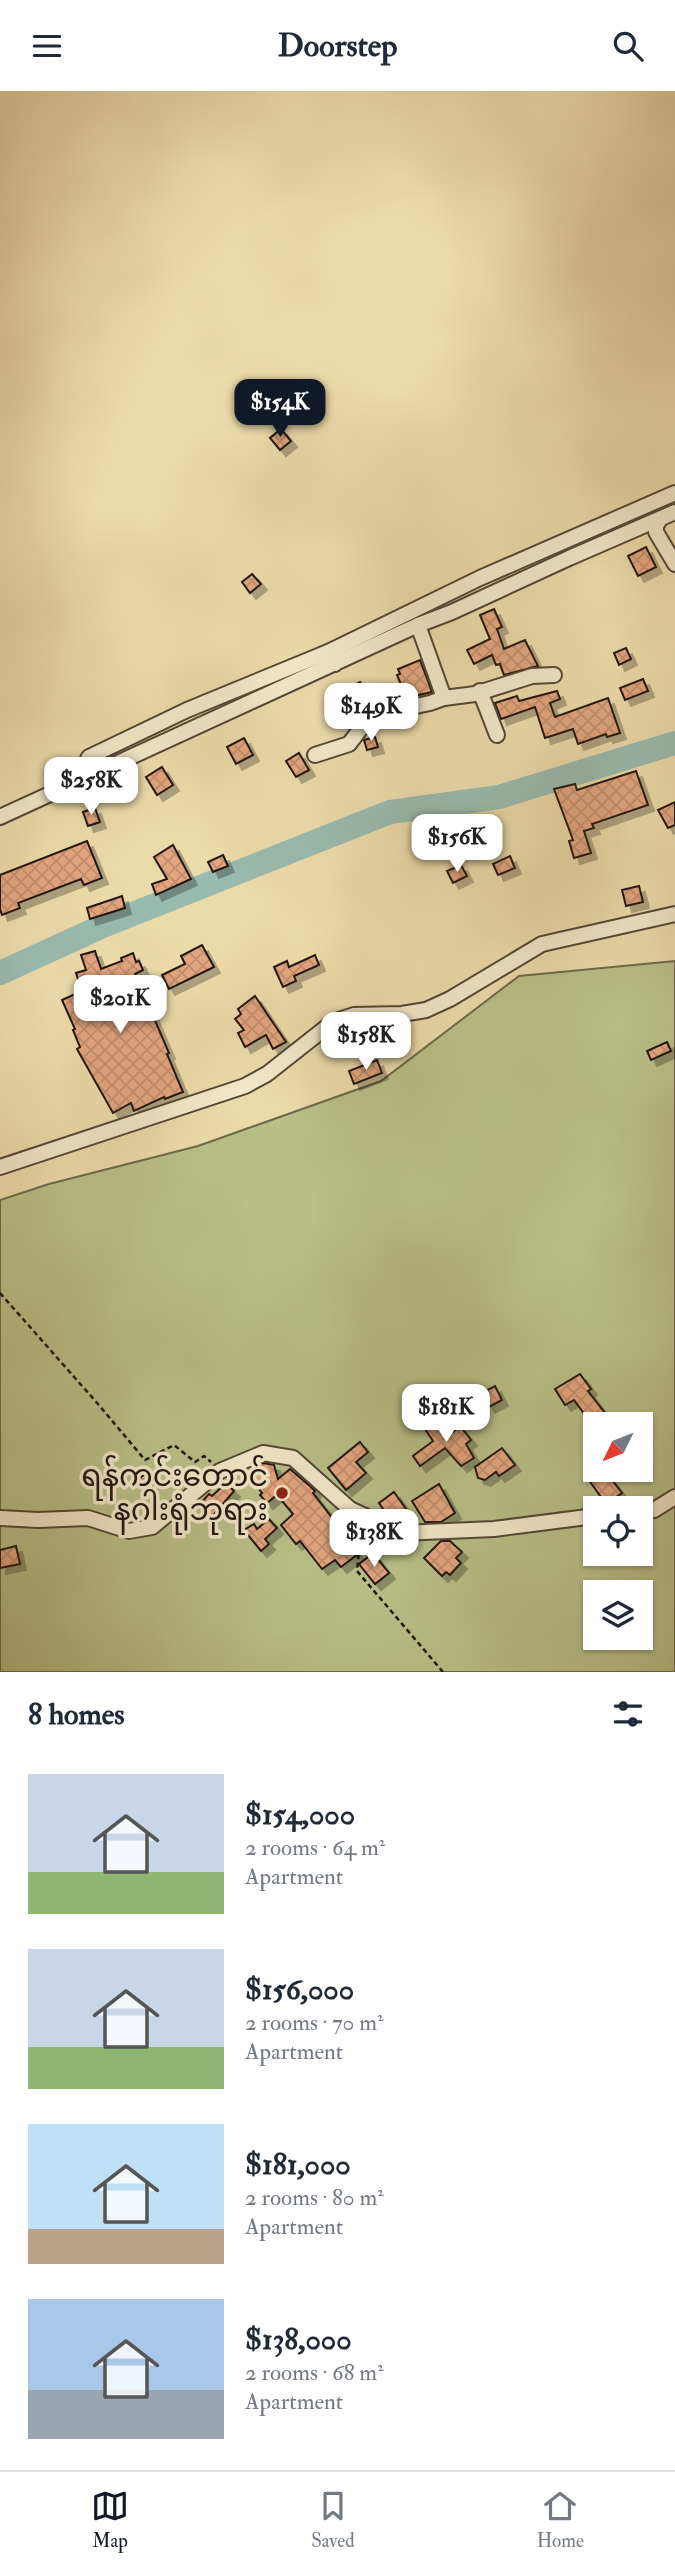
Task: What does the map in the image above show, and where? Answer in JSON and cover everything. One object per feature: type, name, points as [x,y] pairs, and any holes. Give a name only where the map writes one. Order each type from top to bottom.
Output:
[{"type":"street","points":[[332,658],[418,625],[480,578],[675,493]]},
{"type":"street","points":[[0,817],[93,768],[437,609],[675,512]]},
{"type":"street","points":[[660,519],[656,532],[675,563]]},
{"type":"street","points":[[418,625],[444,698]]},
{"type":"street","points":[[315,755],[349,744],[374,715],[532,677],[554,675]]},
{"type":"street","points":[[480,691],[497,735]]},
{"type":"street","points":[[0,1167],[245,1086],[267,1074],[345,1016],[368,1013],[402,1014],[426,1010],[450,999],[542,944],[675,914]]},
{"type":"street","points":[[0,1518],[88,1518],[129,1531],[152,1527],[220,1471],[263,1453],[293,1458],[350,1509],[401,1533],[494,1529],[583,1518]]},
{"type":"street","points":[[653,1510],[675,1497]]},
{"type":"path","points":[[0,1293],[145,1461],[174,1445],[195,1462],[204,1456],[220,1471]]},
{"type":"path","points":[[383,1524],[359,1550],[356,1571],[443,1672]]},
{"type":"green space","points":[[675,961],[675,1672],[0,1672],[0,1200],[49,1184],[198,1146],[381,1081],[519,976]]},
{"type":"building","points":[[281,429],[291,441],[280,450],[270,438]]},
{"type":"building","points":[[646,547],[656,567],[638,576],[628,556]]},
{"type":"building","points":[[252,574],[261,584],[250,593],[242,582]]},
{"type":"building","points":[[494,609],[502,627],[497,629],[504,649],[525,640],[538,666],[504,675],[500,664],[496,665],[492,655],[474,664],[467,650],[490,639],[480,615]]},
{"type":"building","points":[[626,648],[631,659],[619,665],[614,653]]},
{"type":"building","points":[[420,660],[432,692],[392,701],[389,692],[402,687],[397,675],[400,674],[398,669]]},
{"type":"building","points":[[643,679],[648,691],[625,700],[620,688]]},
{"type":"building","points":[[360,682],[369,696],[345,706],[338,694]]},
{"type":"building","points":[[557,691],[560,699],[550,703],[555,717],[608,698],[620,733],[607,737],[606,734],[578,744],[573,729],[545,738],[535,707],[501,719],[495,703],[517,696],[519,701]]},
{"type":"building","points":[[375,737],[378,747],[367,750],[364,740]]},
{"type":"building","points":[[244,738],[253,755],[236,764],[227,747]]},
{"type":"building","points":[[299,753],[309,770],[296,777],[286,761]]},
{"type":"building","points":[[162,767],[173,785],[157,795],[146,777]]},
{"type":"building","points":[[636,771],[648,805],[592,824],[594,828],[584,831],[591,853],[574,858],[569,841],[573,840],[554,789],[575,784],[577,790]]},
{"type":"building","points":[[675,802],[675,825],[668,828],[658,810]]},
{"type":"building","points":[[95,808],[100,822],[88,826],[83,812]]},
{"type":"building","points":[[87,841],[102,878],[84,885],[81,879],[18,903],[20,908],[2,915],[0,875]]},
{"type":"building","points":[[173,845],[191,879],[156,895],[152,884],[167,879],[154,857]]},
{"type":"building","points":[[223,855],[228,866],[213,872],[208,862]]},
{"type":"building","points":[[510,856],[515,868],[498,875],[493,864]]},
{"type":"building","points":[[461,865],[467,876],[453,883],[447,871]]},
{"type":"building","points":[[639,886],[643,902],[626,906],[622,890]]},
{"type":"building","points":[[122,896],[125,908],[90,919],[87,908]]},
{"type":"building","points":[[202,945],[214,967],[169,989],[162,975],[185,964],[181,956]]},
{"type":"building","points":[[95,951],[101,969],[122,961],[121,958],[133,953],[136,962],[139,961],[143,970],[135,974],[183,1092],[165,1099],[164,1097],[134,1111],[131,1103],[113,1113],[77,1049],[80,1047],[73,1030],[75,1029],[62,1000],[82,991],[76,973],[86,970],[81,955]]},
{"type":"building","points":[[315,955],[319,965],[294,976],[296,981],[283,987],[274,967],[287,961],[289,967]]},
{"type":"building","points":[[255,996],[286,1042],[273,1049],[266,1035],[245,1047],[238,1033],[244,1030],[235,1019],[241,1014],[238,1009]]},
{"type":"building","points":[[667,1042],[671,1051],[651,1060],[647,1051]]},
{"type":"building","points":[[377,1060],[382,1073],[354,1084],[349,1071]]},
{"type":"building","points":[[580,1374],[591,1389],[588,1391],[604,1412],[583,1412],[574,1400],[565,1405],[555,1389]]},
{"type":"building","points":[[495,1386],[502,1400],[489,1407],[482,1393]]},
{"type":"building","points":[[443,1418],[453,1432],[460,1426],[471,1440],[466,1444],[474,1458],[461,1466],[445,1448],[420,1466],[413,1456],[433,1441],[425,1429]]},
{"type":"building","points":[[360,1442],[368,1452],[356,1462],[366,1473],[346,1490],[328,1468]]},
{"type":"building","points":[[502,1448],[515,1465],[499,1476],[496,1472],[485,1480],[478,1478],[475,1467]]},
{"type":"building","points":[[260,1464],[274,1465],[278,1479],[290,1469],[311,1487],[358,1554],[341,1567],[335,1560],[322,1569],[300,1541],[296,1544],[281,1525],[293,1514],[277,1495],[267,1503],[251,1478],[262,1470]]},
{"type":"building","points":[[148,1472],[155,1481],[144,1489],[137,1480]]},
{"type":"building","points":[[590,1482],[613,1482],[622,1493],[618,1496],[600,1496]]},
{"type":"building","points":[[226,1483],[234,1491],[211,1518],[198,1506],[209,1494],[212,1496]]},
{"type":"building","points":[[439,1484],[455,1513],[441,1522],[425,1522],[412,1501]]},
{"type":"building","points":[[394,1492],[406,1509],[393,1518],[388,1516],[379,1503]]},
{"type":"building","points":[[269,1519],[277,1528],[265,1539],[269,1544],[261,1551],[244,1530],[254,1524],[257,1529]]},
{"type":"building","points":[[441,1541],[450,1541],[462,1552],[456,1558],[461,1563],[450,1575],[446,1572],[442,1576],[424,1558]]},
{"type":"building","points":[[16,1546],[20,1564],[0,1568],[0,1550]]},
{"type":"building","points":[[373,1553],[389,1573],[375,1584],[359,1564]]},
{"type":"waterway","points":[[0,973],[105,925],[390,812],[499,797],[675,743]]},
{"type":"place","name":"ရန်ကင်းတောင် နဂါးရုံဘုရား","points":[[282,1493]]}]
